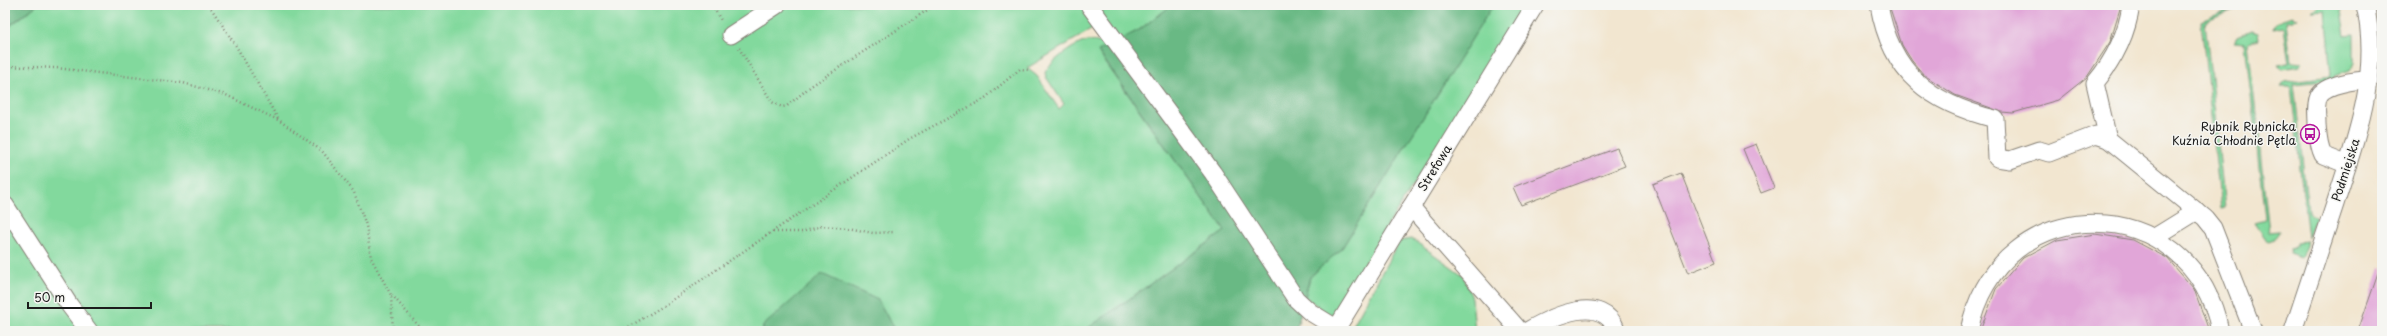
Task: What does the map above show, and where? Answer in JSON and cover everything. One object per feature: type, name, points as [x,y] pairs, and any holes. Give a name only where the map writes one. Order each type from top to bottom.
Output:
[{"type":"street","points":[[731,35],[777,5]]},
{"type":"street","points":[[1089,5],[1213,173],[1296,299],[1335,330]]},
{"type":"street","name":"Strefowa","points":[[1335,330],[1535,5]]},
{"type":"street","points":[[1879,5],[1882,24],[1891,47],[1904,68],[1921,86],[1942,102],[1963,111],[1995,120],[1997,158],[2010,160],[2039,150],[2049,153],[2096,135],[2108,139],[2197,211],[2213,228],[2253,331]]},
{"type":"street","points":[[2108,139],[2095,83],[2115,55],[2125,32],[2131,5]]},
{"type":"street","name":"Podmiejska","points":[[2293,331],[2361,122],[2369,80],[2371,60],[2369,22],[2365,5]]},
{"type":"street","points":[[2348,165],[2323,155],[2319,146],[2317,105],[2320,95],[2326,89],[2359,80],[2369,80]]},
{"type":"street","points":[[5,205],[70,306],[89,331]]},
{"type":"street","points":[[1411,207],[1520,331]]},
{"type":"street","points":[[2155,237],[2197,211]]},
{"type":"street","points":[[1969,331],[1972,316],[1982,291],[1995,269],[2013,251],[2034,237],[2058,228],[2081,223],[2135,229],[2155,237],[2177,253],[2195,272],[2208,293],[2220,331]]},
{"type":"street","points":[[1527,331],[1538,325],[1586,308],[1602,312],[1614,323],[1617,331]]},
{"type":"path","points":[[209,5],[236,46],[280,121]]},
{"type":"path","points":[[712,5],[772,102],[782,107],[787,106],[811,86],[935,5]]},
{"type":"path","points":[[5,66],[56,68],[183,83],[226,95],[280,121],[322,151],[354,192],[366,225],[371,258],[391,295],[423,331]]},
{"type":"path","points":[[622,331],[660,308],[909,139],[984,99],[1020,69],[1030,70]]},
{"type":"path","points":[[772,232],[802,232],[822,226],[873,232],[895,232]]},
{"type":"path","points":[[391,295],[392,331]]},
{"type":"green space","points":[[5,5],[37,5],[9,26],[5,26]]},
{"type":"green space","points":[[37,5],[1084,5],[1097,24],[1094,28],[1027,68],[1037,76],[1059,109],[1064,104],[1046,77],[1045,73],[1047,69],[1057,58],[1071,48],[1084,42],[1092,41],[1111,44],[1098,52],[1225,231],[1084,331],[895,331],[878,300],[763,326],[763,331],[95,331],[5,196],[5,26],[10,26]]},
{"type":"green space","points":[[1093,5],[1172,5],[1139,30],[1118,41]]},
{"type":"green space","points":[[1172,5],[1493,5],[1342,248],[1310,277],[1296,331],[1084,331],[1225,231],[1098,51],[1139,30]]},
{"type":"green space","points":[[1493,5],[1526,5],[1331,316],[1305,297],[1310,277],[1342,248]]},
{"type":"green space","points":[[2241,5],[2245,5],[2205,22],[2225,208],[2221,209],[2201,21]]},
{"type":"green space","points":[[2319,5],[2340,5],[2345,35],[2354,34],[2354,63],[2349,71],[2334,76],[2335,80],[2294,84],[2308,212],[2315,217],[2308,238],[2291,87],[2280,87],[2284,82],[2331,76],[2325,10],[2312,11]]},
{"type":"green space","points":[[2292,16],[2297,19],[2286,21],[2291,62],[2302,63],[2299,66],[2282,69],[2278,64],[2289,63],[2284,27],[2273,29],[2277,22]]},
{"type":"green space","points":[[2251,31],[2258,33],[2259,39],[2248,42],[2269,232],[2280,231],[2276,238],[2268,242],[2254,222],[2265,219],[2245,43],[2234,42],[2237,37]]},
{"type":"green space","points":[[5,212],[84,331],[5,331]]},
{"type":"green space","points":[[1412,239],[1463,275],[1472,298],[1475,331],[1350,331],[1399,241]]},
{"type":"green space","points":[[2308,241],[2301,257],[2289,253],[2290,249],[2297,245],[2297,242]]},
{"type":"green space","points":[[822,274],[878,300],[895,331],[763,331],[763,326]]},
{"type":"building","points":[[1889,5],[2121,5],[2110,42],[2087,77],[2058,100],[2013,113],[2002,112],[1955,95],[1924,75],[1912,61],[1902,45]]},
{"type":"building","points":[[1756,144],[1774,188],[1761,193],[1743,149]]},
{"type":"building","points":[[1617,148],[1625,166],[1521,205],[1513,187]]},
{"type":"building","points":[[1681,173],[1716,262],[1688,273],[1653,184]]},
{"type":"building","points":[[2095,234],[2133,240],[2167,258],[2194,289],[2209,331],[1980,331],[1996,289],[2023,258],[2057,240]]},
{"type":"building","points":[[2380,268],[2382,268],[2382,331],[2358,331]]},
{"type":"place","name":"Rybnik Rybnicka Kuźnia Chłodnie Pętla","points":[[2310,134]]}]
